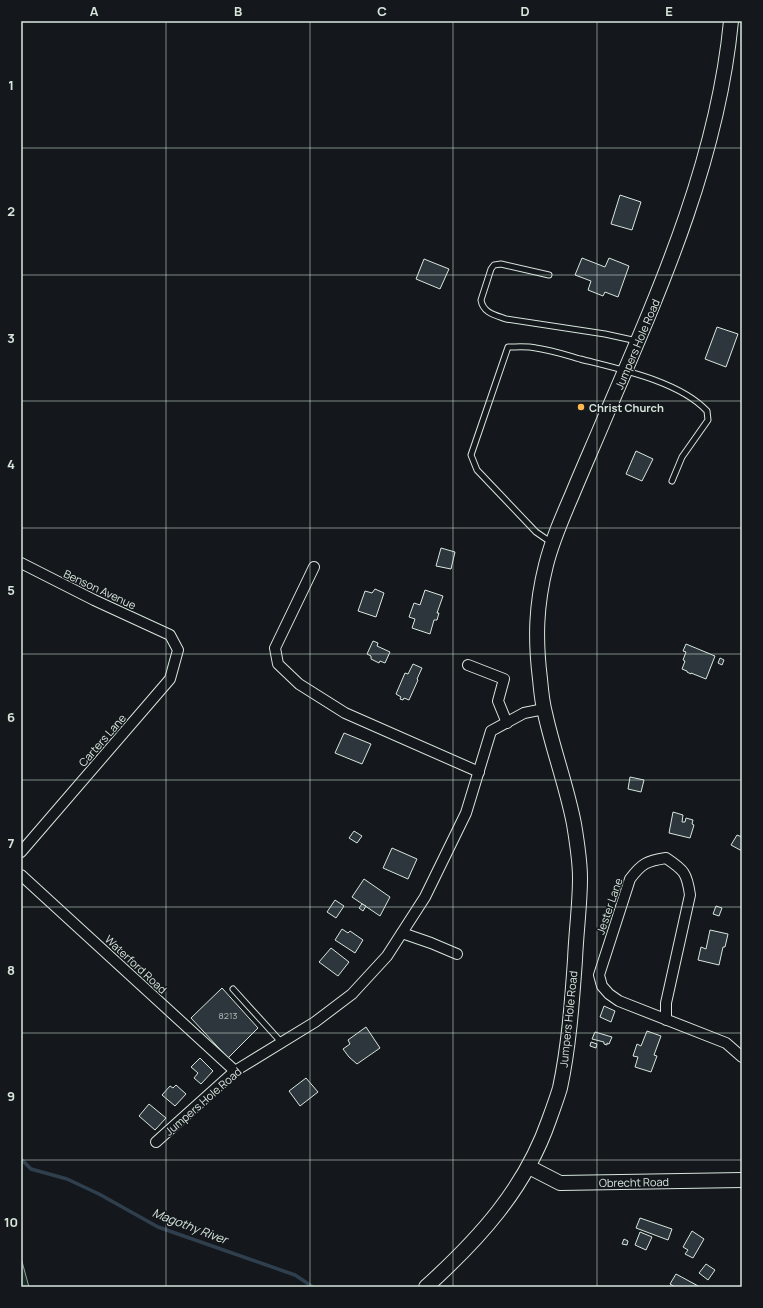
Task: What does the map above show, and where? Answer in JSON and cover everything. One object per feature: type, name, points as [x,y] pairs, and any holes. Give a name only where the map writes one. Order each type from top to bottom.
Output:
[{"type":"main road","name":"Jumpers Hole Road","points":[[426,1287],[484,1230],[508,1200],[529,1167],[538,1149],[559,1090],[564,1066],[573,980],[580,878],[578,851],[573,820],[544,710],[539,669],[536,616],[539,594],[547,561],[562,518],[672,259],[700,172],[720,98],[731,21]]},
{"type":"main road","name":"Obrecht Road","points":[[529,1167],[560,1183],[742,1180]]},
{"type":"street","name":"Benson Avenue","points":[[21,563],[94,600],[170,635]]},
{"type":"street","points":[[314,567],[275,648],[278,664],[299,684],[346,713],[479,772]]},
{"type":"street","name":"Carters Lane","points":[[21,852],[170,679],[178,650],[170,635]]},
{"type":"street","points":[[468,665],[504,679],[498,701],[506,723]]},
{"type":"street","name":"Jumpers Hole Road","points":[[156,1142],[235,1071],[315,1022],[352,994],[387,956],[425,897],[466,813],[491,731],[524,713],[544,710]]},
{"type":"street","name":"Jester Lane","points":[[666,1020],[666,1003],[690,895],[688,879],[679,867],[666,858],[651,860],[639,867],[630,879],[599,975],[602,986],[609,994],[619,1001],[666,1020],[726,1042],[742,1057]]},
{"type":"street","name":"Waterford Road","points":[[21,875],[235,1071]]},
{"type":"street","points":[[402,933],[457,954]]},
{"type":"lane","points":[[549,275],[501,264],[494,265],[491,269],[481,300],[482,305],[485,310],[506,319],[605,334],[638,342]]},
{"type":"lane","points":[[553,544],[536,532],[476,470],[471,455],[508,347],[535,347],[625,370],[691,397],[707,410],[708,420],[682,457],[672,481]]},
{"type":"lane","points":[[233,989],[282,1043]]},
{"type":"green space","points":[[21,1258],[29,1287],[21,1287]]},
{"type":"building","points":[[620,195],[641,202],[632,230],[611,224]]},
{"type":"building","points":[[582,258],[605,267],[609,258],[629,266],[618,297],[605,292],[603,296],[588,290],[591,281],[575,275]]},
{"type":"building","points":[[424,259],[449,269],[440,289],[416,279]]},
{"type":"building","points":[[717,327],[738,334],[726,367],[705,359]]},
{"type":"building","points":[[636,451],[653,459],[642,481],[626,474]]},
{"type":"building","points":[[441,548],[455,552],[451,569],[436,566]]},
{"type":"building","points":[[375,589],[384,593],[376,617],[358,611],[365,591],[372,593]]},
{"type":"building","points":[[425,590],[443,596],[437,613],[439,613],[437,620],[434,620],[430,634],[412,628],[415,619],[409,617],[414,603],[420,605]]},
{"type":"building","points":[[373,641],[378,643],[377,646],[390,652],[385,663],[380,661],[379,663],[371,659],[371,656],[367,654]]},
{"type":"building","points":[[686,644],[715,656],[706,679],[682,669],[686,652],[683,651]]},
{"type":"building","points":[[720,658],[724,660],[722,665],[718,663]]},
{"type":"building","points":[[413,664],[422,668],[409,700],[404,698],[403,700],[396,694],[405,673],[408,674]]},
{"type":"building","points":[[344,733],[371,744],[362,764],[335,753]]},
{"type":"building","points":[[630,777],[644,780],[641,792],[628,789]]},
{"type":"building","points":[[673,812],[683,815],[682,822],[685,822],[686,818],[693,820],[692,824],[694,825],[690,838],[669,833]]},
{"type":"building","points":[[354,831],[362,836],[357,843],[349,838]]},
{"type":"building","points":[[737,835],[742,837],[742,851],[731,845]]},
{"type":"building","points":[[392,848],[417,859],[408,879],[383,868]]},
{"type":"building","points":[[364,879],[390,897],[380,916],[352,897]]},
{"type":"building","points":[[620,887],[626,888],[623,901],[617,899]]},
{"type":"building","points":[[335,900],[344,906],[336,918],[327,912]]},
{"type":"building","points":[[362,904],[366,906],[363,911],[359,908]]},
{"type":"building","points":[[716,906],[722,908],[719,916],[713,914]]},
{"type":"building","points":[[342,929],[348,933],[350,931],[363,940],[355,953],[335,940]]},
{"type":"building","points":[[710,930],[728,934],[719,965],[698,960],[701,947],[706,949]]},
{"type":"building","points":[[331,948],[349,962],[338,976],[319,962]]},
{"type":"building","points":[[222,988],[258,1028],[228,1058],[191,1018]]},
{"type":"building","points":[[604,1006],[615,1011],[611,1022],[600,1017]]},
{"type":"building","points":[[366,1027],[380,1048],[357,1064],[343,1049],[350,1044],[348,1040]]},
{"type":"building","points":[[647,1031],[661,1036],[654,1055],[657,1056],[651,1072],[635,1067],[638,1057],[633,1056],[637,1044],[641,1046]]},
{"type":"building","points":[[595,1032],[612,1037],[609,1044],[607,1043],[607,1045],[604,1044],[604,1042],[592,1039]]},
{"type":"building","points":[[591,1042],[597,1044],[596,1048],[590,1046]]},
{"type":"building","points":[[200,1058],[213,1071],[201,1084],[194,1078],[198,1073],[191,1067]]},
{"type":"building","points":[[306,1078],[318,1092],[300,1106],[289,1091]]},
{"type":"building","points":[[176,1085],[186,1094],[175,1106],[162,1095],[170,1086],[173,1088]]},
{"type":"building","points":[[149,1104],[166,1118],[155,1130],[139,1116]]},
{"type":"building","points":[[640,1218],[672,1229],[668,1240],[636,1228]]},
{"type":"building","points":[[692,1231],[704,1239],[693,1258],[685,1254],[688,1250],[683,1247]]},
{"type":"building","points":[[640,1232],[652,1237],[646,1250],[635,1245]]},
{"type":"building","points":[[624,1239],[628,1241],[627,1245],[622,1244]]},
{"type":"building","points":[[706,1264],[715,1270],[708,1280],[699,1273]]},
{"type":"building","points":[[676,1274],[700,1287],[675,1287],[670,1284]]},
{"type":"waterway","name":"Magothy River","points":[[21,1159],[31,1169],[67,1179],[99,1194],[158,1227],[295,1275],[313,1287]]},
{"type":"place","name":"Christ Church","points":[[581,407]]}]
